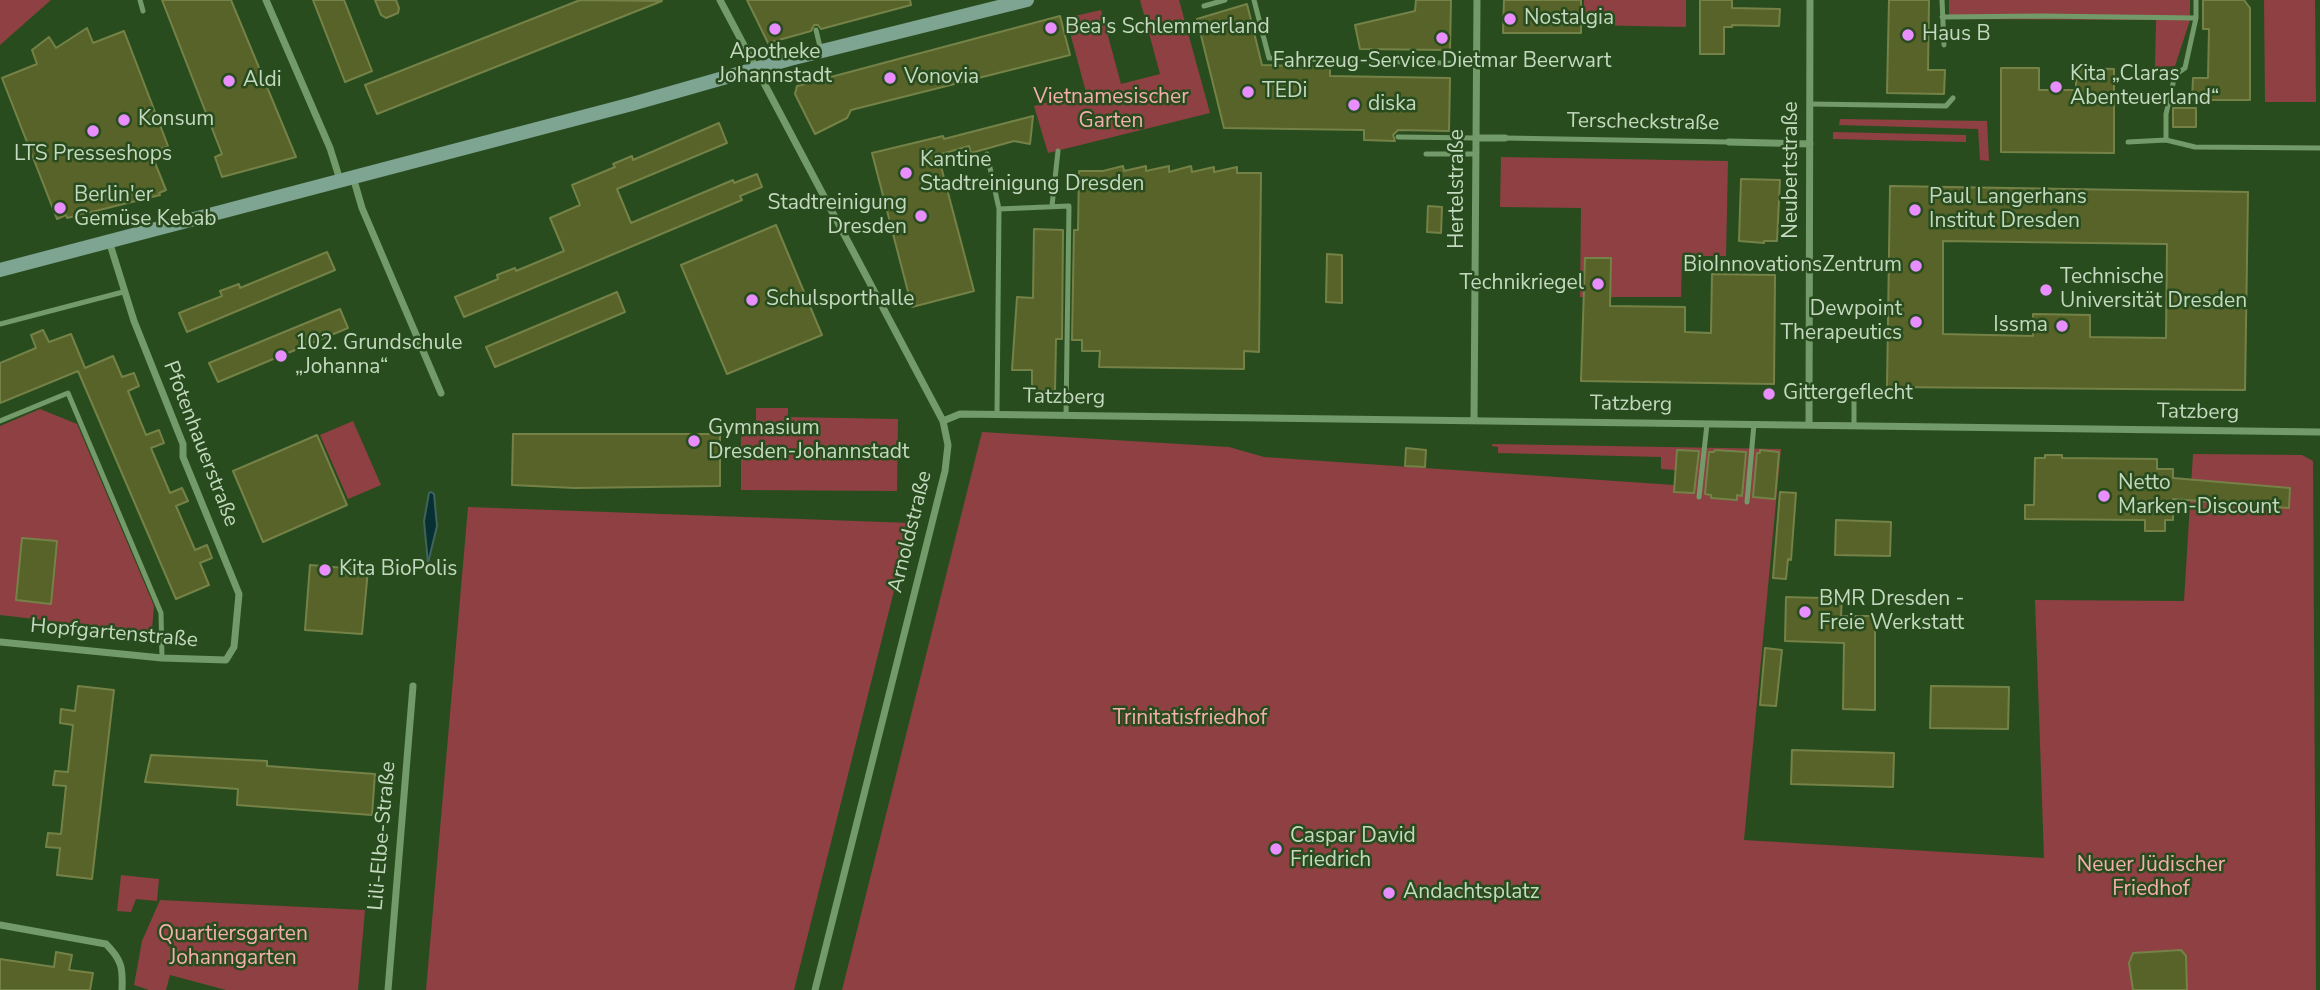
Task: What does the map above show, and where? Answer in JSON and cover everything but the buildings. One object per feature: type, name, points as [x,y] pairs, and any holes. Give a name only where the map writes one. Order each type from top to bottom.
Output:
[{"type":"street","points":[[266,0],[330,148],[360,202],[441,393]]},
{"type":"street","name":"Arnoldstraße","points":[[720,0],[943,421],[948,445],[945,471],[815,990]]},
{"type":"street","points":[[0,270],[1000,3],[1027,0]]},
{"type":"street","name":"Hertelstraße","points":[[1474,421],[1477,0]]},
{"type":"street","name":"Neubertstraße","points":[[1809,425],[1810,0]]},
{"type":"street","name":"Terscheckstraße","points":[[1476,138],[1505,138]]},
{"type":"street","name":"Terscheckstraße","points":[[1730,142],[1810,144]]},
{"type":"street","name":"Pfotenhauerstraße","points":[[109,241],[123,292],[183,444],[183,457],[239,594],[234,647],[226,660]]},
{"type":"street","name":"Tatzberg","points":[[943,421],[960,414],[997,414],[2320,432]]},
{"type":"street","name":"Hopfgartenstraße","points":[[0,642],[162,658],[226,660]]},
{"type":"street","name":"Lili-Elbe-Straße","points":[[388,990],[413,686]]},
{"type":"street","points":[[0,925],[106,944],[117,955],[123,971],[122,990]]},
{"type":"lane","points":[[140,0],[143,11]]},
{"type":"lane","points":[[1204,6],[1225,0]]},
{"type":"lane","points":[[1254,0],[1269,58],[1476,64]]},
{"type":"lane","points":[[1942,0],[1944,45]]},
{"type":"lane","points":[[2166,140],[2166,114],[2175,75],[2185,68],[2196,18],[2196,0]]},
{"type":"lane","points":[[1942,17],[2196,18]]},
{"type":"lane","points":[[816,30],[822,51]]},
{"type":"lane","points":[[1810,104],[1946,106],[1953,98]]},
{"type":"lane","points":[[1398,137],[1476,138]]},
{"type":"lane","name":"Terscheckstraße","points":[[1505,138],[1730,142]]},
{"type":"lane","points":[[2128,142],[2166,140],[2195,147],[2320,148]]},
{"type":"lane","points":[[1052,206],[1058,151]]},
{"type":"lane","points":[[987,154],[999,209],[997,414]]},
{"type":"lane","points":[[1426,154],[1476,154]]},
{"type":"lane","points":[[999,209],[1069,206],[1066,415]]},
{"type":"lane","points":[[0,324],[123,292]]},
{"type":"lane","points":[[0,421],[68,393],[161,613],[162,658]]},
{"type":"lane","points":[[1854,398],[1854,425]]},
{"type":"lane","points":[[1699,497],[1707,424]]},
{"type":"lane","points":[[1747,502],[1754,424]]},
{"type":"green space","points":[[0,0],[51,0],[0,45]]},
{"type":"green space","name":"Vietnamesischer Garten","points":[[1140,0],[1179,0],[1210,113],[1048,153],[1034,106],[1086,92],[1066,18],[1101,10],[1121,84],[1160,74]]},
{"type":"green space","points":[[1584,0],[1686,0],[1686,27],[1584,25]]},
{"type":"green space","points":[[1949,0],[2190,0],[2190,20],[2175,66],[2155,67],[2156,20],[1949,19]]},
{"type":"green space","points":[[2264,0],[2315,0],[2316,102],[2265,102]]},
{"type":"green space","points":[[1840,119],[1987,121],[1989,161],[1980,160],[1978,129],[1839,125]]},
{"type":"green space","points":[[1833,132],[1966,135],[1966,142],[1833,139]]},
{"type":"green space","points":[[1501,157],[1728,161],[1726,256],[1682,256],[1681,297],[1580,297],[1581,208],[1500,207]]},
{"type":"green space","points":[[756,408],[788,408],[788,417],[898,419],[897,491],[741,490],[741,430],[756,430]]},
{"type":"green space","points":[[40,409],[77,424],[154,606],[152,629],[147,632],[0,615],[0,426]]},
{"type":"green space","points":[[353,421],[381,485],[348,499],[320,435]]},
{"type":"green space","name":"Trinitatisfriedhof","points":[[982,432],[1229,447],[1264,457],[1674,485],[1675,470],[1661,469],[1661,457],[1498,453],[1498,447],[1492,444],[1781,449],[1744,840],[2044,858],[2035,600],[2184,601],[2193,454],[2302,455],[2313,461],[2316,990],[842,990]]},
{"type":"green space","points":[[468,507],[911,523],[794,990],[426,990]]},
{"type":"green space","points":[[121,875],[159,879],[157,901],[136,899],[131,912],[117,911]]},
{"type":"green space","name":"Quartiersgarten Johanngarten","points":[[160,900],[365,910],[358,990],[226,990],[170,975],[166,990],[149,990],[134,985],[142,941]]},
{"type":"water","points":[[431,492],[434,494],[437,526],[428,563],[424,521]]},
{"type":"place","name":"Nostalgia","points":[[1510,19]]},
{"type":"place","name":"Bea's Schlemmerland","points":[[1051,28]]},
{"type":"place","name":"Apotheke Johannstadt","points":[[775,29]]},
{"type":"place","name":"Haus B","points":[[1908,35]]},
{"type":"place","name":"Fahrzeug-Service Dietmar Beerwart","points":[[1442,38]]},
{"type":"place","name":"Vonovia","points":[[890,78]]},
{"type":"place","name":"Aldi","points":[[229,81]]},
{"type":"place","name":"Kita „Claras Abenteuerland“","points":[[2056,87]]},
{"type":"place","name":"TEDi","points":[[1248,92]]},
{"type":"place","name":"diska","points":[[1354,105]]},
{"type":"place","name":"Konsum","points":[[124,120]]},
{"type":"place","name":"LTS Presseshops","points":[[93,131]]},
{"type":"place","name":"Kantine Stadtreinigung Dresden","points":[[906,173]]},
{"type":"place","name":"Berlin'er Gemüse Kebab","points":[[60,208]]},
{"type":"place","name":"Paul Langerhans Institut Dresden","points":[[1915,210]]},
{"type":"place","name":"Stadtreinigung Dresden","points":[[921,216]]},
{"type":"place","name":"BioInnovationsZentrum","points":[[1916,266]]},
{"type":"place","name":"Technikriegel","points":[[1598,284]]},
{"type":"place","name":"Technische Universität Dresden","points":[[2046,290]]},
{"type":"place","name":"Schulsporthalle","points":[[752,300]]},
{"type":"place","name":"Dewpoint Therapeutics","points":[[1916,322]]},
{"type":"place","name":"Issma","points":[[2062,326]]},
{"type":"place","name":"102. Grundschule „Johanna“","points":[[281,356]]},
{"type":"place","name":"Gittergeflecht","points":[[1769,394]]},
{"type":"place","name":"Gymnasium Dresden-Johannstadt","points":[[694,441]]},
{"type":"place","name":"Netto Marken-Discount","points":[[2104,496]]},
{"type":"place","name":"Kita BioPolis","points":[[325,570]]},
{"type":"place","name":"BMR Dresden - Freie Werkstatt","points":[[1805,612]]},
{"type":"place","name":"Caspar David Friedrich","points":[[1276,849]]},
{"type":"place","name":"Andachtsplatz","points":[[1389,893]]},
{"type":"park label","name":"Neuer Jüdischer Friedhof","points":[[2151,878]]}]
